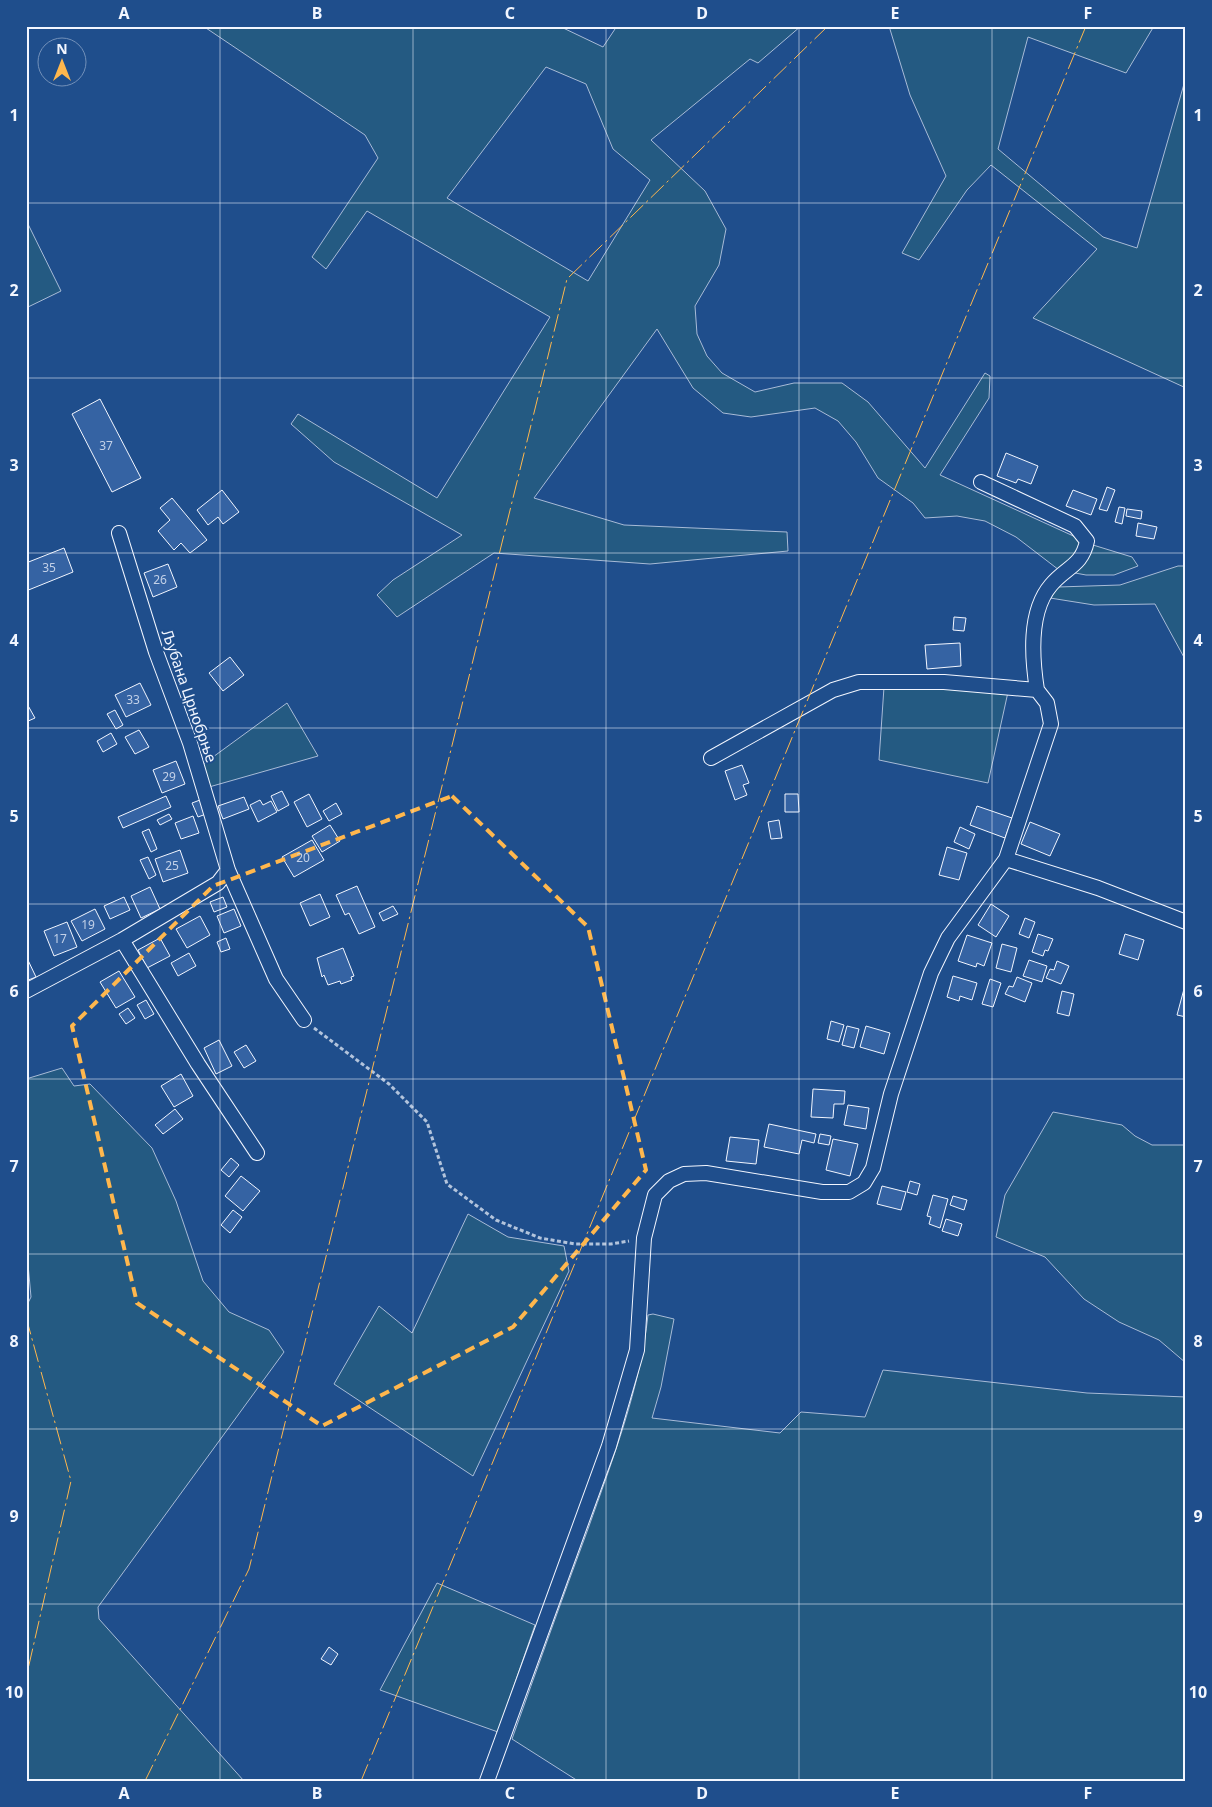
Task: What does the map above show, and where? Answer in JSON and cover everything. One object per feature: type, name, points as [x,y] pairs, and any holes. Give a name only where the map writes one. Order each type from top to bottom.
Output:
[{"type":"street","points":[[487,1781],[609,1446],[632,1369],[637,1350],[644,1238],[655,1195],[669,1181],[684,1174],[706,1173],[822,1192],[849,1192],[864,1183],[873,1168],[891,1094],[931,973],[948,938],[1006,859],[1051,724],[1047,704],[1037,690],[1033,664],[1037,615],[1042,599],[1051,585],[1084,555],[1087,541],[1075,526],[981,482]]},
{"type":"street","name":"Љубана Црнобрње","points":[[118,533],[156,652],[190,743],[228,870],[276,979],[304,1020]]},
{"type":"street","points":[[711,758],[832,690],[859,682],[944,682],[1037,690]]},
{"type":"street","points":[[1006,859],[1098,888],[1186,922]]},
{"type":"street","points":[[26,991],[122,940],[218,883],[228,870]]},
{"type":"street","points":[[122,940],[198,1064],[257,1153]]},
{"type":"path","points":[[304,1020],[389,1084],[427,1122],[447,1184],[496,1220],[540,1238],[575,1244],[611,1244],[644,1238]]},
{"type":"highlighted area","points":[[452,796],[588,927],[646,1170],[513,1327],[322,1426],[137,1303],[72,1026],[213,886]]},
{"type":"shaded area","points":[[203,26],[559,26],[603,47],[617,26],[801,26],[758,63],[750,59],[651,140],[705,191],[726,229],[719,265],[695,306],[697,334],[707,356],[722,373],[755,392],[794,383],[842,383],[868,402],[925,468],[985,373],[990,376],[989,398],[940,475],[1093,545],[1132,557],[1138,566],[1114,575],[1086,575],[1059,570],[1016,537],[985,521],[957,516],[925,518],[913,503],[878,478],[856,442],[838,421],[815,408],[751,417],[723,413],[693,388],[657,329],[534,498],[624,525],[787,532],[788,551],[650,564],[494,553],[397,617],[377,595],[393,580],[462,535],[334,462],[291,424],[298,414],[437,498],[550,317],[367,211],[326,269],[312,257],[378,158],[365,135]],"holes":[[[546,67],[586,84],[613,149],[650,180],[588,281],[447,198]]]},
{"type":"shaded area","points":[[889,26],[1154,26],[1126,73],[1028,37],[998,149],[1103,237],[1137,248],[1184,84],[1186,84],[1186,388],[1033,318],[1097,249],[991,165],[967,190],[919,260],[902,253],[946,176],[910,95]]},
{"type":"shaded area","points":[[26,220],[61,291],[26,308]]},
{"type":"shaded area","points":[[1178,566],[1186,566],[1186,661],[1155,604],[1094,605],[1050,598],[1058,587],[1120,585]]},
{"type":"shaded area","points":[[942,686],[1008,692],[988,783],[879,760],[884,687]]},
{"type":"shaded area","points":[[287,703],[318,756],[209,787],[202,765]]},
{"type":"shaded area","points":[[62,1068],[74,1086],[90,1084],[152,1148],[176,1201],[203,1281],[229,1312],[269,1330],[284,1352],[98,1607],[99,1619],[244,1781],[26,1781],[26,1307],[31,1297],[26,1242],[26,1079]]},
{"type":"shaded area","points":[[1053,1112],[1122,1125],[1135,1136],[1152,1145],[1186,1145],[1186,1363],[1159,1340],[1119,1322],[1084,1299],[1045,1257],[996,1237],[1005,1195]]},
{"type":"shaded area","points":[[468,1214],[508,1237],[564,1246],[569,1271],[473,1476],[334,1384],[379,1306],[412,1333]]},
{"type":"shaded area","points":[[653,1314],[674,1319],[661,1387],[652,1418],[780,1433],[801,1412],[865,1417],[883,1370],[1087,1393],[1186,1397],[1186,1781],[578,1781],[512,1739],[616,1450],[639,1370],[648,1315]]},
{"type":"shaded area","points":[[437,1583],[535,1625],[498,1732],[380,1690]]},
{"type":"building","points":[[100,399],[141,478],[112,492],[72,414]]},
{"type":"building","points":[[1006,453],[1038,466],[1031,484],[1018,479],[1016,483],[997,476]]},
{"type":"building","points":[[1107,487],[1115,490],[1107,511],[1099,509]]},
{"type":"building","points":[[222,490],[239,512],[223,524],[218,517],[208,525],[197,510]]},
{"type":"building","points":[[1073,490],[1097,499],[1091,515],[1066,506]]},
{"type":"building","points":[[172,498],[207,540],[190,553],[181,543],[174,550],[158,531],[170,520],[160,508]]},
{"type":"building","points":[[1119,507],[1125,508],[1122,524],[1115,522]]},
{"type":"building","points":[[1127,509],[1142,511],[1141,519],[1126,516]]},
{"type":"building","points":[[1138,523],[1157,527],[1154,539],[1136,536]]},
{"type":"building","points":[[64,548],[73,572],[26,591],[26,563]]},
{"type":"building","points":[[168,564],[177,587],[153,597],[144,573]]},
{"type":"building","points":[[954,617],[966,618],[964,631],[953,630]]},
{"type":"building","points":[[960,643],[961,666],[927,669],[925,645]]},
{"type":"building","points":[[230,657],[244,675],[223,691],[209,673]]},
{"type":"building","points":[[140,683],[151,705],[126,717],[115,695]]},
{"type":"building","points":[[26,702],[35,718],[26,722]]},
{"type":"building","points":[[115,710],[123,725],[116,729],[107,714]]},
{"type":"building","points":[[139,730],[149,747],[135,754],[125,737]]},
{"type":"building","points":[[111,733],[117,744],[103,752],[97,741]]},
{"type":"building","points":[[176,761],[185,784],[162,793],[153,770]]},
{"type":"building","points":[[742,765],[749,783],[743,785],[747,795],[735,800],[725,771]]},
{"type":"building","points":[[282,791],[289,805],[278,811],[271,796]]},
{"type":"building","points":[[309,794],[322,819],[307,827],[294,802]]},
{"type":"building","points":[[785,794],[798,794],[799,812],[785,812]]},
{"type":"building","points":[[166,796],[171,807],[123,828],[118,817]]},
{"type":"building","points":[[244,797],[249,809],[223,819],[218,806]]},
{"type":"building","points":[[200,800],[206,814],[198,817],[192,803]]},
{"type":"building","points":[[260,800],[263,805],[271,801],[277,812],[258,822],[250,805]]},
{"type":"building","points":[[336,803],[342,814],[329,821],[323,811]]},
{"type":"building","points":[[977,806],[1012,818],[1005,838],[970,825]]},
{"type":"building","points":[[169,814],[172,819],[160,825],[157,820]]},
{"type":"building","points":[[193,816],[199,833],[181,839],[175,823]]},
{"type":"building","points":[[779,820],[782,838],[771,839],[768,822]]},
{"type":"building","points":[[1030,822],[1060,834],[1050,856],[1021,844]]},
{"type":"building","points":[[330,825],[340,841],[322,852],[312,836]]},
{"type":"building","points":[[960,827],[975,834],[969,849],[954,842]]},
{"type":"building","points":[[149,829],[157,849],[151,852],[142,832]]},
{"type":"building","points":[[312,840],[324,860],[294,877],[282,857]]},
{"type":"building","points":[[947,847],[967,853],[959,880],[939,875]]},
{"type":"building","points":[[180,850],[188,873],[163,882],[155,859]]},
{"type":"building","points":[[148,857],[156,875],[149,879],[140,860]]},
{"type":"building","points":[[357,886],[375,927],[359,934],[349,913],[345,915],[336,895]]},
{"type":"building","points":[[150,887],[160,909],[141,918],[131,896]]},
{"type":"building","points":[[320,894],[330,917],[310,926],[300,903]]},
{"type":"building","points":[[124,897],[130,910],[110,919],[104,906]]},
{"type":"building","points":[[223,897],[227,907],[214,912],[210,902]]},
{"type":"building","points":[[991,904],[1009,916],[996,937],[978,925]]},
{"type":"building","points":[[393,906],[398,914],[383,921],[379,913]]},
{"type":"building","points":[[95,909],[105,929],[82,941],[71,921]]},
{"type":"building","points":[[234,909],[241,926],[224,933],[217,916]]},
{"type":"building","points":[[200,916],[210,935],[187,948],[176,929]]},
{"type":"building","points":[[1025,918],[1035,922],[1029,938],[1019,934]]},
{"type":"building","points":[[67,922],[77,947],[54,956],[44,931]]},
{"type":"building","points":[[1038,934],[1053,939],[1048,951],[1045,950],[1043,956],[1032,952]]},
{"type":"building","points":[[1125,934],[1144,940],[1138,960],[1119,954]]},
{"type":"building","points":[[967,935],[992,943],[984,966],[977,963],[976,967],[958,961]]},
{"type":"building","points":[[160,938],[170,956],[147,968],[138,950]]},
{"type":"building","points":[[226,938],[230,949],[221,952],[217,942]]},
{"type":"building","points":[[1002,944],[1017,948],[1011,972],[996,968]]},
{"type":"building","points":[[343,948],[354,976],[351,977],[352,980],[341,984],[340,981],[328,985],[324,975],[322,977],[317,958]]},
{"type":"building","points":[[189,953],[196,966],[178,976],[171,963]]},
{"type":"building","points":[[26,956],[36,977],[26,981]]},
{"type":"building","points":[[1029,960],[1047,966],[1042,982],[1023,976]]},
{"type":"building","points":[[1057,961],[1069,966],[1061,984],[1046,978],[1050,969],[1054,970]]},
{"type":"building","points":[[119,971],[135,997],[116,1008],[100,982]]},
{"type":"building","points":[[953,976],[977,983],[972,1000],[960,996],[959,1001],[947,997]]},
{"type":"building","points":[[1017,977],[1032,983],[1025,1002],[1005,994],[1009,986],[1013,987]]},
{"type":"building","points":[[990,979],[1001,983],[993,1007],[982,1004]]},
{"type":"building","points":[[1184,989],[1186,989],[1186,1017],[1177,1015]]},
{"type":"building","points":[[1062,991],[1074,994],[1069,1016],[1057,1013]]},
{"type":"building","points":[[146,1000],[154,1014],[145,1019],[137,1005]]},
{"type":"building","points":[[128,1008],[135,1018],[126,1024],[119,1014]]},
{"type":"building","points":[[831,1021],[844,1025],[839,1042],[827,1039]]},
{"type":"building","points":[[847,1026],[859,1029],[854,1048],[842,1045]]},
{"type":"building","points":[[866,1026],[890,1033],[884,1054],[860,1047]]},
{"type":"building","points":[[219,1040],[232,1066],[216,1074],[204,1048]]},
{"type":"building","points":[[246,1045],[256,1061],[244,1068],[234,1052]]},
{"type":"building","points":[[181,1074],[193,1096],[174,1107],[161,1086]]},
{"type":"building","points":[[813,1089],[845,1091],[844,1104],[834,1104],[833,1118],[811,1117]]},
{"type":"building","points":[[848,1105],[869,1108],[866,1129],[844,1125]]},
{"type":"building","points":[[175,1109],[183,1119],[163,1134],[155,1125]]},
{"type":"building","points":[[769,1124],[816,1134],[814,1143],[802,1140],[799,1154],[764,1147]]},
{"type":"building","points":[[820,1134],[831,1136],[829,1145],[818,1143]]},
{"type":"building","points":[[730,1137],[759,1140],[756,1164],[726,1161]]},
{"type":"building","points":[[833,1139],[858,1144],[850,1176],[826,1170]]},
{"type":"building","points":[[231,1158],[239,1165],[229,1177],[221,1170]]},
{"type":"building","points":[[241,1176],[260,1191],[243,1211],[225,1196]]},
{"type":"building","points":[[910,1181],[920,1184],[917,1195],[907,1192]]},
{"type":"building","points":[[882,1186],[906,1192],[901,1210],[877,1204]]},
{"type":"building","points":[[933,1195],[948,1199],[940,1228],[929,1224],[931,1217],[927,1216]]},
{"type":"building","points":[[953,1196],[967,1200],[964,1210],[950,1205]]},
{"type":"building","points":[[233,1210],[242,1217],[230,1233],[221,1225]]},
{"type":"building","points":[[946,1219],[962,1224],[958,1236],[942,1231]]},
{"type":"building","points":[[329,1647],[338,1654],[331,1665],[321,1659]]},
{"type":"power","points":[[145,1781],[249,1569],[567,279],[828,26]]},
{"type":"power","points":[[361,1781],[1086,26]]},
{"type":"power","points":[[26,1317],[71,1481],[26,1678]]}]
